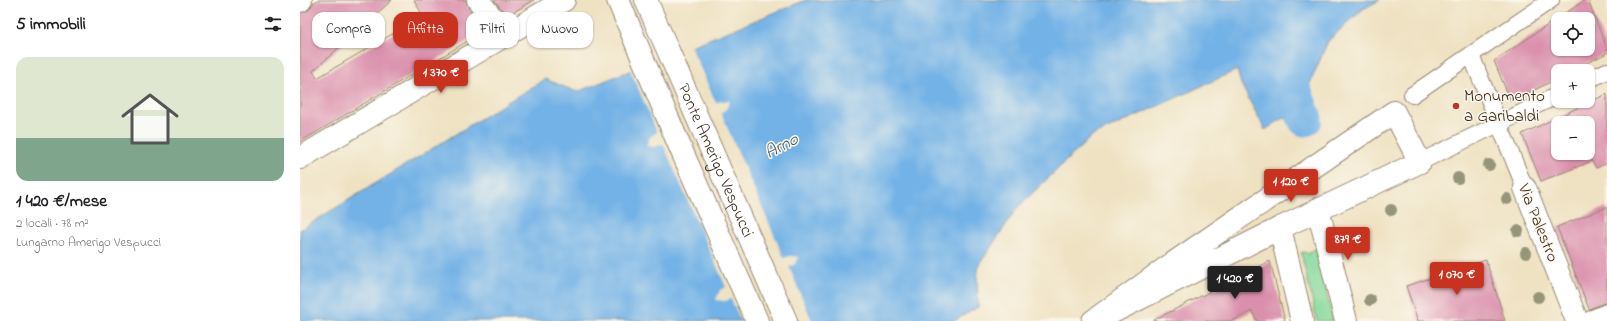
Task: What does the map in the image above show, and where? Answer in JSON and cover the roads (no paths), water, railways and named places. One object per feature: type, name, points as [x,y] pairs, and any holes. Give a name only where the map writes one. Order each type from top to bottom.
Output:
[{"type":"street","points":[[478,0],[488,12]]},
{"type":"street","points":[[519,27],[564,0]]},
{"type":"street","name":"Ponte Amerigo Vespucci","points":[[618,0],[680,147],[758,321]]},
{"type":"street","name":"Ponte Amerigo Vespucci","points":[[646,0],[786,321]]},
{"type":"street","points":[[1412,95],[1551,0]]},
{"type":"street","points":[[300,158],[484,48]]},
{"type":"street","name":"Via Palestro","points":[[1471,55],[1500,124],[1577,321]]},
{"type":"street","points":[[1595,77],[1607,71]]},
{"type":"street","points":[[1094,321],[1318,209],[1420,162],[1551,98]]},
{"type":"street","points":[[1094,321],[1166,268],[1394,112],[1420,162]]},
{"type":"street","points":[[1318,209],[1346,321]]},
{"type":"street","points":[[1280,228],[1302,321]]},
{"type":"street","points":[[1593,321],[1607,315]]},
{"type":"water","name":"Arno","points":[[806,0],[1380,0],[1363,9],[1328,41],[1300,107],[1265,130],[1241,84],[1237,70],[1092,136],[1017,208],[977,268],[978,307],[954,321],[300,321],[300,230],[545,79],[577,92]]},
{"type":"waterway","points":[[1260,0],[1305,119]]},
{"type":"place","name":"Monumento a Garibaldi","points":[[1456,106]]}]
